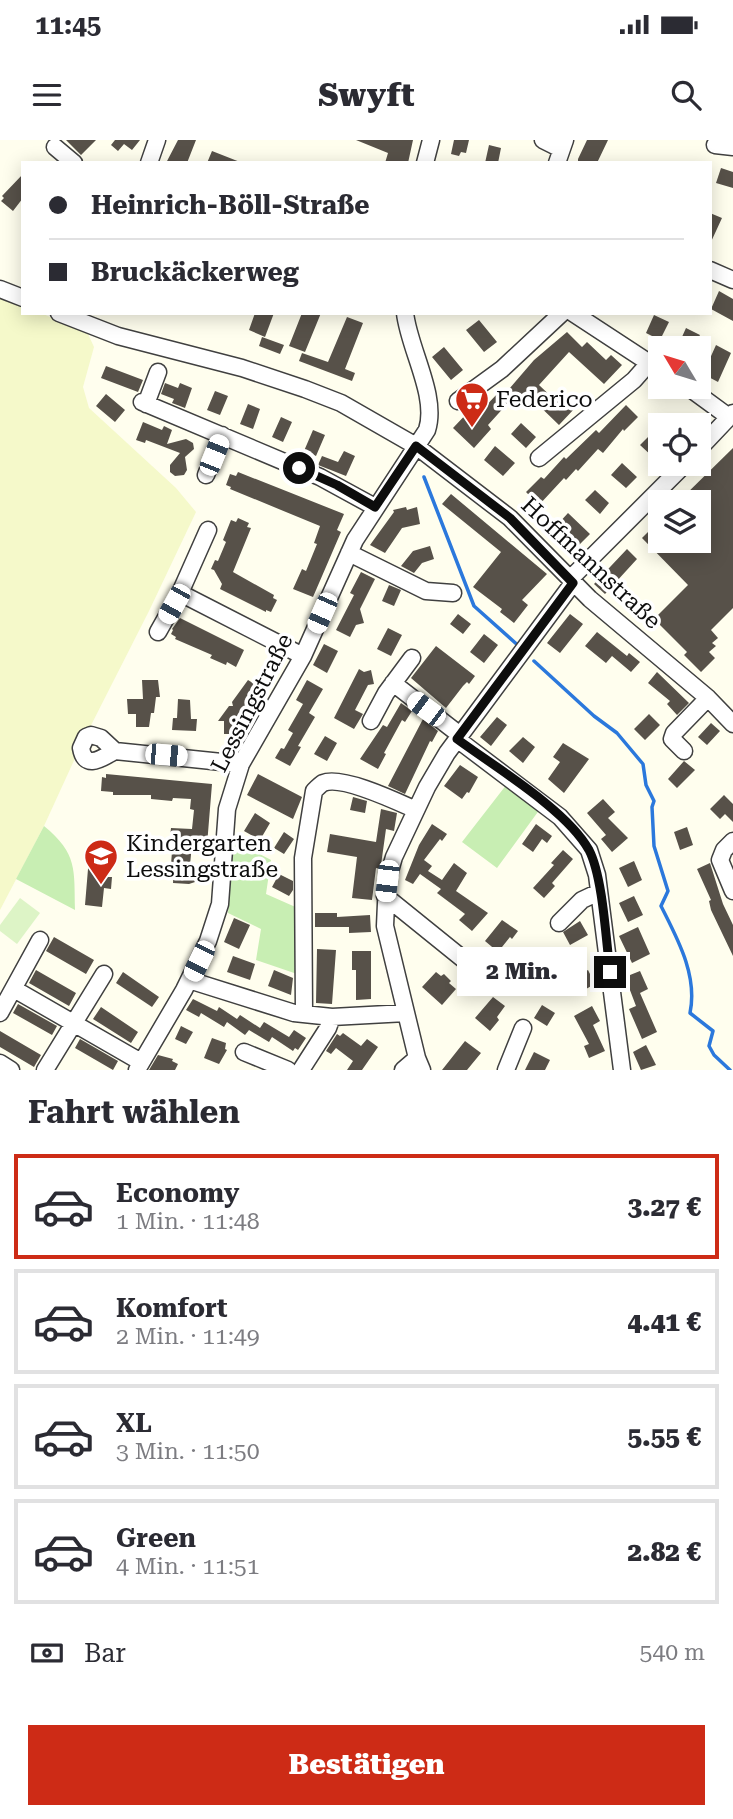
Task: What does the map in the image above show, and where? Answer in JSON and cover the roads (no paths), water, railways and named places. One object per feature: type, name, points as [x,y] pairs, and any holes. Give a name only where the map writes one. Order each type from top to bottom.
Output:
[{"type":"street","points":[[150,161],[157,140]]},
{"type":"street","points":[[426,161],[431,140]]},
{"type":"street","points":[[543,140],[561,151]]},
{"type":"street","points":[[715,145],[733,147]]},
{"type":"street","points":[[55,147],[72,161]]},
{"type":"street","points":[[712,271],[733,281]]},
{"type":"street","points":[[0,289],[21,297]]},
{"type":"street","name":"Hoffmannstraße","points":[[68,315],[97,321],[305,389],[341,403],[416,446],[510,518],[572,581],[708,698],[733,724]]},
{"type":"street","name":"Lessingstraße","points":[[139,1066],[189,980],[208,941],[220,904],[227,808],[241,764],[303,656],[349,553],[429,423],[429,399],[405,315]]},
{"type":"street","points":[[458,401],[508,364],[560,315]]},
{"type":"street","points":[[576,315],[648,362]]},
{"type":"street","points":[[539,458],[648,370]]},
{"type":"street","points":[[158,372],[144,403],[320,477],[375,507]]},
{"type":"street","points":[[706,399],[731,415],[711,436]]},
{"type":"street","points":[[206,475],[222,435]]},
{"type":"street","points":[[403,1070],[420,1064],[385,926],[385,896],[394,857],[437,768],[572,581],[673,476]]},
{"type":"street","points":[[158,632],[180,593],[208,530]]},
{"type":"street","points":[[349,553],[426,591],[453,593]]},
{"type":"street","points":[[180,593],[303,656]]},
{"type":"street","points":[[371,721],[393,683],[412,658]]},
{"type":"street","points":[[393,683],[538,799],[573,830],[589,850],[599,892],[622,1070]]},
{"type":"street","points":[[684,751],[672,739],[668,728],[708,698]]},
{"type":"street","points":[[115,751],[241,764]]},
{"type":"street","points":[[304,1014],[303,858],[314,791],[322,783],[328,782],[350,785],[370,790],[416,810]]},
{"type":"street","points":[[733,841],[724,850],[720,860],[733,891]]},
{"type":"street","points":[[558,923],[582,900],[599,892]]},
{"type":"street","points":[[385,896],[470,964],[501,978],[513,969]]},
{"type":"street","points":[[0,1013],[40,940]]},
{"type":"street","points":[[45,1070],[104,974]]},
{"type":"street","points":[[189,980],[282,1010],[304,1014],[332,1017],[406,1013]]},
{"type":"street","points":[[14,989],[75,1023],[139,1066]]},
{"type":"street","points":[[301,1070],[324,1035],[332,1017]]},
{"type":"street","points":[[506,1070],[523,1028]]},
{"type":"street","points":[[244,1052],[288,1070]]},
{"type":"street","points":[[0,1063],[11,1070]]},
{"type":"waterway","points":[[424,477],[474,606],[521,648]]},
{"type":"waterway","points":[[534,661],[594,716],[617,733],[643,764],[646,785],[654,801],[654,846],[668,891],[661,906],[689,971],[692,999],[690,1013],[713,1031],[709,1046],[714,1055],[730,1070]]},
{"type":"place","name":"Federico","points":[[472,429]]},
{"type":"place","name":"Kindergarten Lessingstraße","points":[[101,886]]}]
